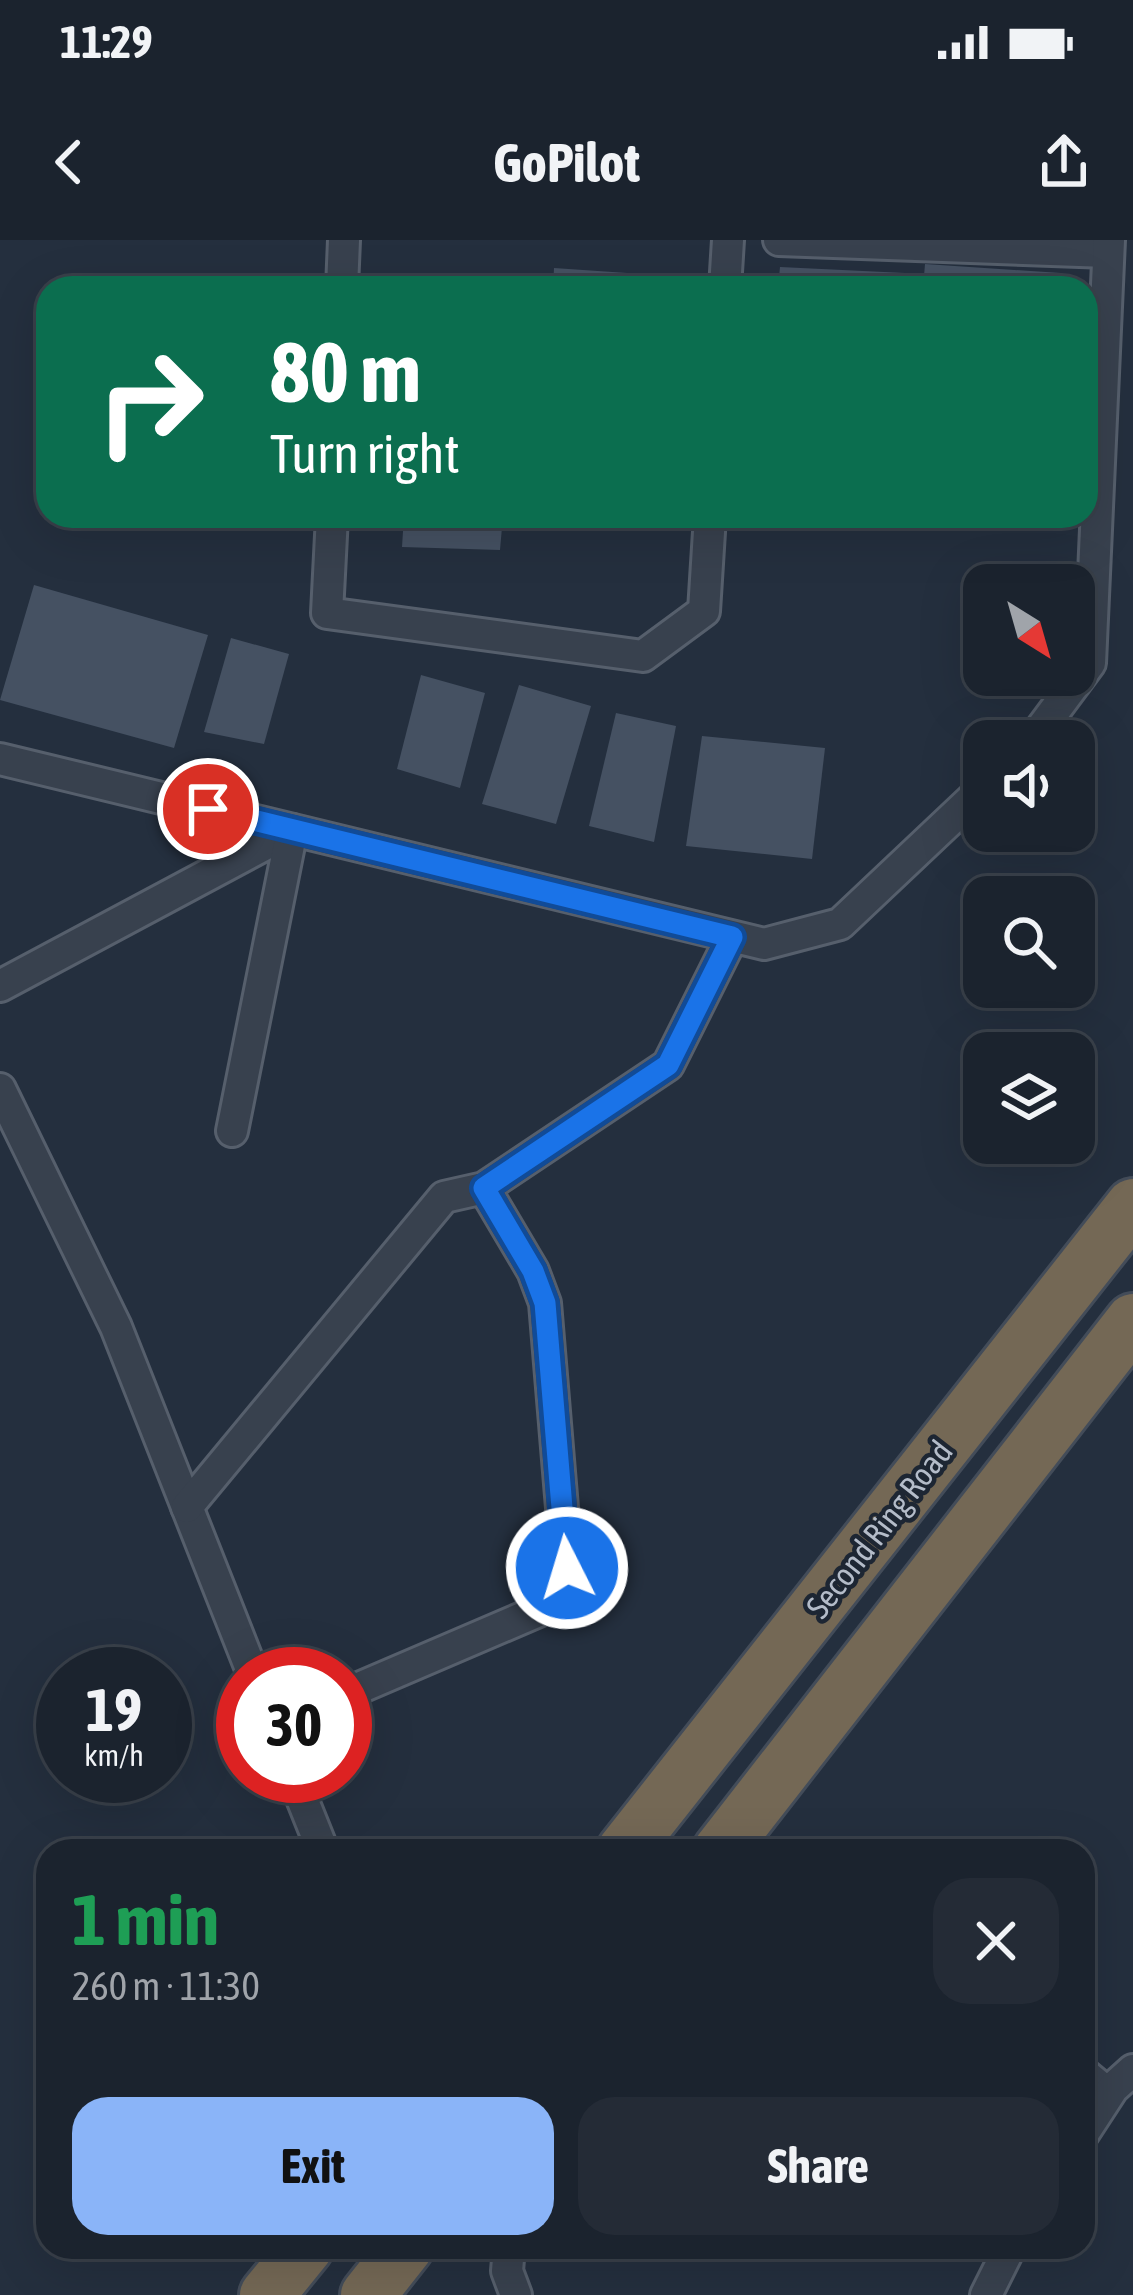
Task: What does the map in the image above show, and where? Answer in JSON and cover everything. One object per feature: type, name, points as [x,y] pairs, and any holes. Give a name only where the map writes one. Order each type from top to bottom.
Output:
[{"type":"highway","name":"Second Ring Road","points":[[633,1839],[1133,1206]]},
{"type":"highway","points":[[729,1839],[1133,1322]]},
{"type":"highway","points":[[267,2295],[296,2259]]},
{"type":"highway","points":[[368,2295],[396,2259]]},
{"type":"street","points":[[342,276],[344,240]]},
{"type":"street","points":[[726,276],[728,240]]},
{"type":"street","points":[[779,240],[1108,246],[1098,478]]},
{"type":"street","points":[[331,528],[327,613],[644,656],[704,610],[709,528]]},
{"type":"street","points":[[1048,720],[1090,663],[1096,528]]},
{"type":"street","points":[[0,759],[764,944],[840,924],[963,808]]},
{"type":"street","points":[[0,986],[292,830]]},
{"type":"street","points":[[232,1131],[292,830]]},
{"type":"street","points":[[187,1507],[444,1197],[484,1188],[668,1065],[732,937]]},
{"type":"street","points":[[0,1089],[116,1327],[242,1647]]},
{"type":"street","points":[[372,1682],[541,1610],[555,1596],[567,1568],[545,1303],[533,1271],[484,1188]]},
{"type":"street","points":[[304,1803],[318,1839]]},
{"type":"street","points":[[1095,2118],[1123,2079]]},
{"type":"street","points":[[253,2295],[276,2259]]},
{"type":"street","points":[[508,2259],[507,2272],[517,2295]]},
{"type":"street","points":[[986,2295],[1004,2259]]},
{"type":"lane","points":[[1095,2068],[1123,2079]]},
{"type":"building","points":[[925,264],[1061,273],[1061,276],[924,276]]},
{"type":"building","points":[[780,267],[905,273],[905,276],[779,276]]},
{"type":"building","points":[[554,268],[671,276],[554,276]]},
{"type":"building","points":[[403,528],[502,528],[500,550],[402,547]]},
{"type":"building","points":[[34,585],[208,635],[174,748],[0,700]]},
{"type":"building","points":[[231,638],[289,654],[264,744],[204,732]]},
{"type":"building","points":[[421,675],[485,693],[460,788],[397,769]]},
{"type":"building","points":[[519,685],[591,706],[556,824],[482,804]]},
{"type":"building","points":[[616,713],[676,726],[654,842],[589,826]]},
{"type":"building","points":[[702,736],[825,748],[812,859],[686,846]]},
{"type":"route","points":[[208,809],[732,937],[668,1065],[484,1188],[533,1271],[545,1303],[567,1568]]}]
